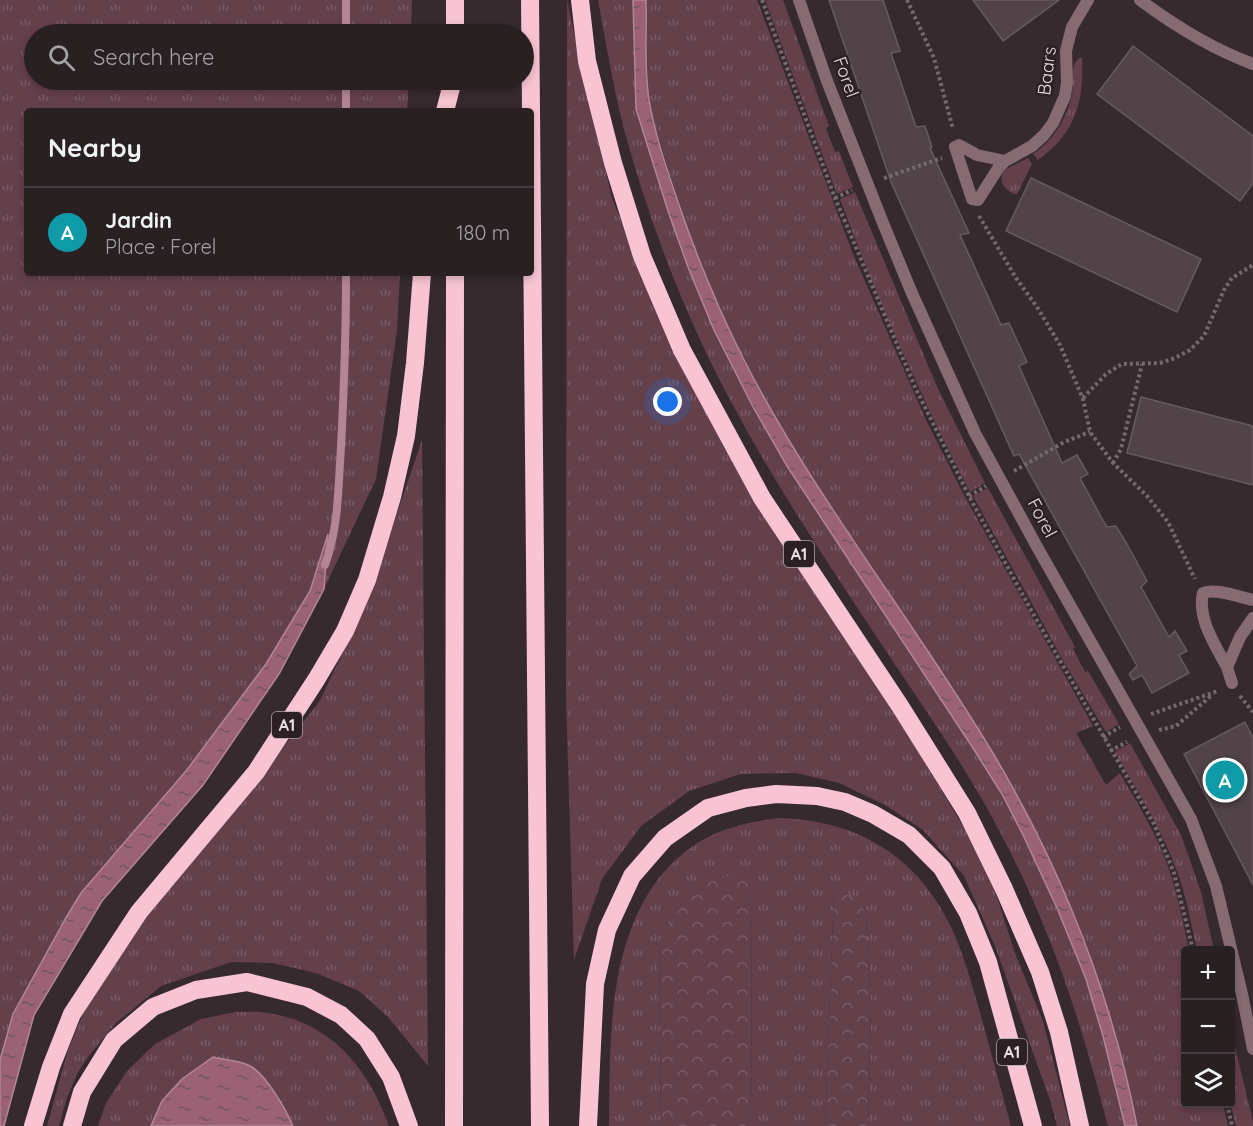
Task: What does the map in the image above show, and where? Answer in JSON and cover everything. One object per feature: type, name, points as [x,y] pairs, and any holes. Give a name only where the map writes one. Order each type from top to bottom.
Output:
[{"type":"highway","points":[[455,0],[455,24]]},
{"type":"highway","points":[[530,0],[530,24]]},
{"type":"highway","name":"A1","points":[[580,0],[587,61],[613,163],[642,256],[682,350],[762,498],[900,706],[967,813],[1004,889],[1040,972],[1059,1032],[1080,1126]]},
{"type":"highway","points":[[446,108],[451,90]]},
{"type":"highway","points":[[454,90],[455,108]]},
{"type":"highway","points":[[531,90],[531,108]]},
{"type":"highway","name":"A1","points":[[33,1126],[51,1066],[72,1014],[139,912],[256,772],[316,681],[345,631],[367,580],[392,497],[406,436],[416,363],[422,276]]},
{"type":"highway","points":[[454,1126],[455,276]]},
{"type":"highway","points":[[532,276],[540,1126]]},
{"type":"highway","name":"A1","points":[[588,1126],[595,984],[607,930],[632,876],[665,838],[708,808],[746,798],[776,794],[818,796],[844,802],[873,814],[909,835],[942,868],[968,914],[988,962],[1033,1126]]},
{"type":"highway","points":[[72,1126],[82,1092],[114,1040],[153,1007],[196,990],[247,982],[307,997],[341,1015],[367,1039],[392,1077],[410,1126]]},
{"type":"street","name":"Forel","points":[[799,0],[827,81],[883,223],[975,433],[1191,819],[1216,886],[1253,1049]]},
{"type":"street","name":"Baars","points":[[972,199],[978,200],[994,173],[1005,161],[1032,146],[1053,123],[1065,96],[1066,51],[1072,27],[1088,0]]},
{"type":"street","points":[[1140,0],[1212,46],[1253,64]]},
{"type":"street","points":[[972,199],[955,147],[959,145],[977,155],[1005,161]]},
{"type":"street","points":[[1232,683],[1227,667],[1204,619],[1201,602],[1203,593],[1216,592],[1253,600]]},
{"type":"street","points":[[1227,667],[1239,637],[1253,618]]},
{"type":"path","points":[[762,0],[835,198],[885,320],[939,438],[1014,579],[1110,751],[1154,824],[1181,897],[1192,946]]},
{"type":"path","points":[[907,0],[934,58],[959,145]]},
{"type":"path","points":[[894,174],[942,158]]},
{"type":"path","points":[[835,198],[854,189]]},
{"type":"path","points":[[972,199],[979,218],[1053,332],[1083,399],[1090,432],[1113,462],[1147,496],[1168,522],[1203,593]]},
{"type":"path","points":[[1083,399],[1114,368],[1131,362],[1160,363],[1190,350],[1204,336],[1224,290],[1232,278],[1253,265]]},
{"type":"path","points":[[1113,462],[1121,449],[1142,364]]},
{"type":"path","points":[[1026,465],[1064,442],[1090,432]]},
{"type":"path","points":[[1168,710],[1215,693],[1176,726]]},
{"type":"path","points":[[1103,737],[1121,727]]},
{"type":"path","points":[[1110,751],[1129,741]]},
{"type":"path","points":[[1228,1108],[1232,1126]]},
{"type":"green space","points":[[0,0],[412,0],[411,24],[24,24],[24,90],[408,90],[407,108],[24,108],[24,276],[400,276],[397,330],[376,479],[324,589],[327,538],[310,591],[266,664],[13,1014],[0,1060]]},
{"type":"green space","points":[[567,0],[612,198],[668,335],[987,866],[1015,953],[1043,1021],[1070,1126],[1057,1126],[1051,1103],[995,946],[964,876],[923,830],[885,805],[839,783],[796,773],[741,774],[689,791],[641,826],[602,879],[574,960],[566,697]]},
{"type":"green space","points":[[598,0],[633,0],[636,109],[668,211],[714,330],[753,407],[787,466],[1002,794],[1057,908],[1086,979],[1103,1036],[1125,1126],[1109,1126],[1107,1123],[1087,1049],[1050,941],[1019,870],[990,814],[952,750],[792,506],[752,440],[700,340],[671,271],[634,165],[616,97]]},
{"type":"green space","points":[[646,0],[757,0],[853,254],[926,420],[965,497],[1093,726],[1076,733],[1106,785],[1120,773],[1159,844],[1175,889],[1188,946],[1181,946],[1181,1108],[1224,1108],[1228,1126],[1137,1126],[1121,1054],[1107,1007],[1071,908],[997,760],[823,494],[743,358],[689,235],[652,117],[648,96]]},
{"type":"green space","points":[[765,0],[783,0],[829,126],[826,128],[835,152],[839,151],[853,187],[837,194]]},
{"type":"green space","points":[[1082,57],[1081,88],[1075,115],[1061,139],[1038,160],[1033,154],[1053,136],[1067,112],[1072,95],[1075,63]]},
{"type":"green space","points":[[1028,158],[1032,164],[1017,194],[1014,194],[1003,184],[1002,174],[1004,170]]},
{"type":"green space","points":[[855,192],[938,389],[985,483],[970,492],[900,347],[854,236],[840,199]]},
{"type":"green space","points":[[422,440],[428,1066],[388,1017],[359,991],[316,973],[273,963],[231,962],[161,986],[116,1023],[78,1072],[66,1100],[59,1126],[47,1126],[68,1050],[90,997],[135,930],[319,702],[365,607]]},
{"type":"green space","points":[[988,488],[1075,647],[1073,649],[1085,672],[1088,671],[1119,724],[1106,732],[1065,664],[973,496]]},
{"type":"green space","points":[[1130,743],[1181,835],[1201,892],[1213,946],[1196,946],[1184,893],[1172,858],[1150,812],[1115,752]]},
{"type":"green space","points":[[778,818],[806,820],[857,834],[901,860],[936,900],[964,958],[1011,1126],[868,1126],[871,1009],[866,919],[841,889],[834,894],[825,1126],[752,1126],[751,888],[659,945],[661,1126],[609,1126],[613,1009],[630,932],[646,898],[668,867],[699,842],[727,829]]},
{"type":"green space","points":[[729,876],[745,879],[751,888],[752,1126],[661,1126],[659,945],[693,884]]},
{"type":"green space","points":[[841,889],[862,904],[866,919],[871,1009],[868,1126],[825,1126],[834,894]]},
{"type":"green space","points":[[235,1012],[264,1012],[291,1018],[329,1038],[358,1067],[370,1085],[389,1126],[293,1126],[287,1112],[182,1079],[162,1101],[151,1126],[98,1126],[106,1103],[127,1071],[155,1044],[201,1019]]},
{"type":"green space","points":[[1235,1047],[1253,1122],[1253,1126],[1236,1126],[1231,1108],[1235,1108]]},
{"type":"water","points":[[633,0],[646,0],[647,88],[658,139],[692,242],[725,320],[771,410],[802,461],[966,709],[1021,803],[1064,891],[1099,983],[1127,1078],[1137,1126],[1125,1126],[1103,1036],[1086,979],[1057,908],[1002,794],[787,466],[753,407],[714,330],[668,211],[636,109]]},
{"type":"water","points":[[328,534],[324,589],[279,674],[203,785],[102,901],[34,1015],[4,1126],[0,1126],[0,1060],[13,1014],[67,916],[81,893],[186,771],[266,664],[310,591]]},
{"type":"water","points":[[213,1057],[242,1062],[256,1070],[275,1093],[293,1126],[151,1126],[162,1101],[182,1079]]},
{"type":"building","points":[[829,0],[883,0],[900,51],[891,53],[916,127],[925,126],[932,147],[930,148],[969,233],[960,235],[1001,325],[1009,323],[1027,362],[1019,366],[1062,463],[1077,455],[1088,474],[1080,478],[1099,513],[1107,527],[1116,526],[1127,544],[1147,581],[1141,587],[1169,637],[1175,631],[1187,651],[1179,655],[1189,673],[1152,693],[1142,675],[1133,680],[1129,674],[1137,666],[1019,454],[1014,456],[891,182]]},
{"type":"building","points":[[973,0],[1059,0],[1003,41]]},
{"type":"building","points":[[1133,46],[1253,136],[1253,183],[1240,201],[1097,94]]},
{"type":"building","points":[[1031,178],[1201,259],[1177,312],[1006,231]]},
{"type":"building","points":[[1141,397],[1253,426],[1253,485],[1127,453]]},
{"type":"building","points":[[1245,722],[1253,738],[1253,885],[1184,754]]},
{"type":"waterway","points":[[346,0],[346,24]]},
{"type":"waterway","points":[[346,90],[346,108]]},
{"type":"waterway","points":[[325,565],[333,536],[338,492],[344,382],[346,276]]},
{"type":"place","name":"Jardin","points":[[1225,780]]}]
